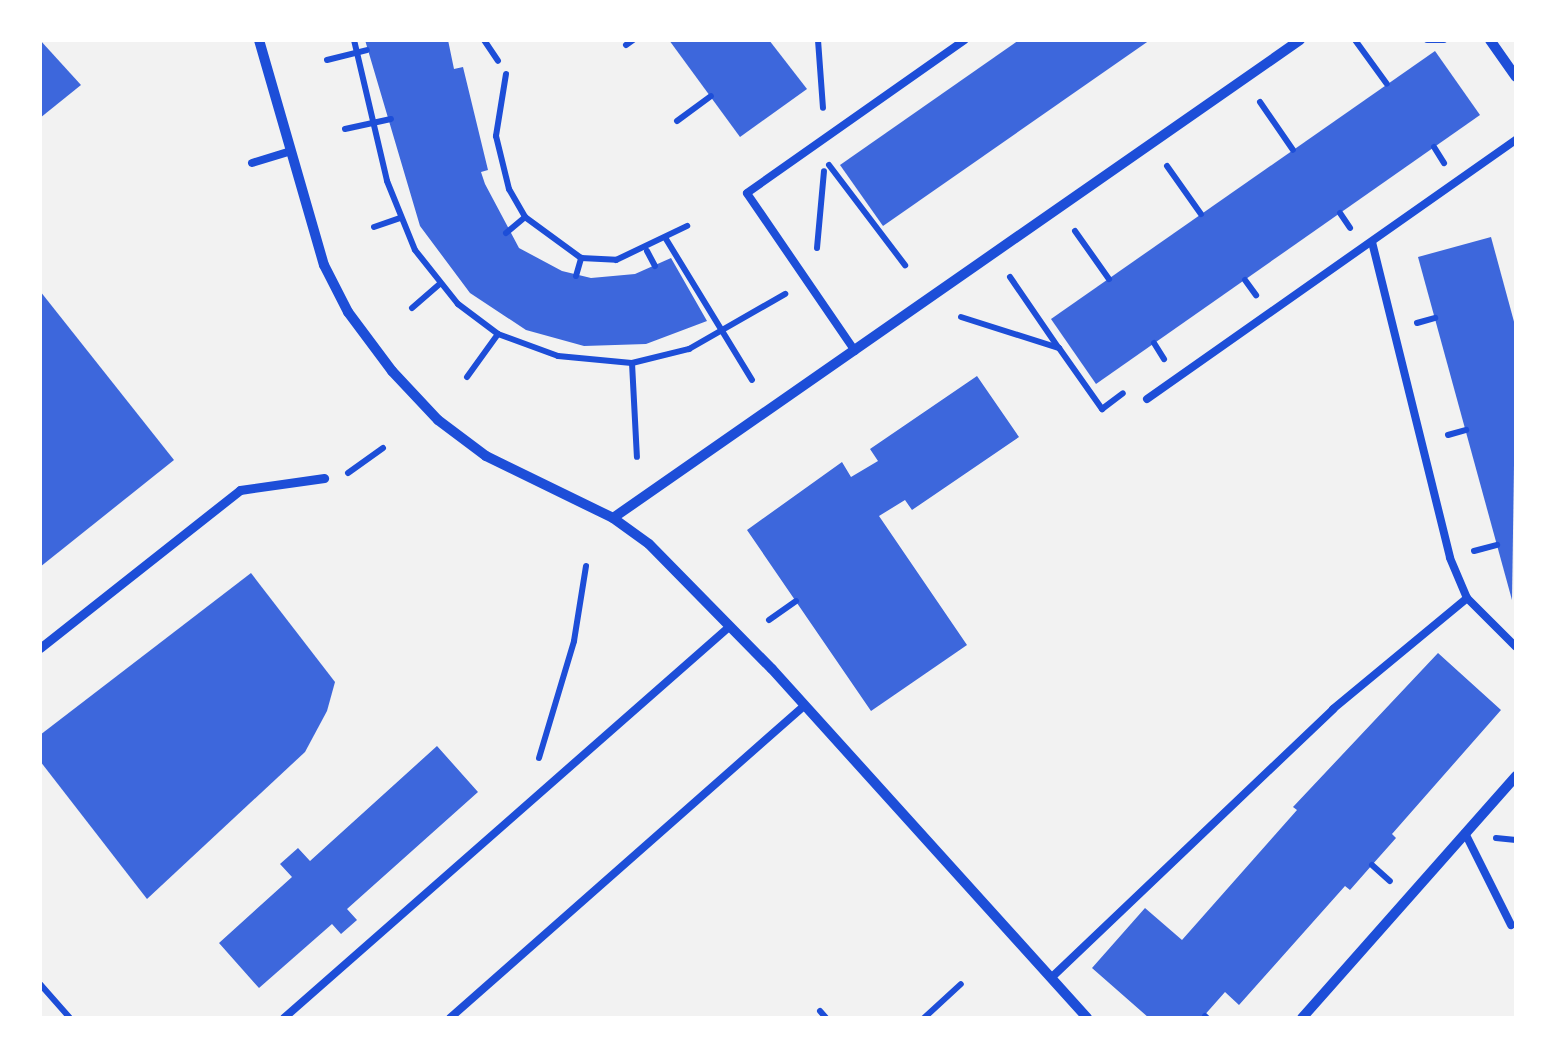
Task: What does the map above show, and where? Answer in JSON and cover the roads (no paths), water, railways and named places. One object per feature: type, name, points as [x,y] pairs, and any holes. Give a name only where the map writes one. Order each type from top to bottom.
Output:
[{"type":"street","points":[[260,40],[288,152],[335,288],[418,400],[505,468],[613,518],[649,544],[805,705],[1087,1018]]},
{"type":"street","points":[[613,518],[1300,40]]},
{"type":"street","points":[[1490,40],[1516,77]]},
{"type":"street","points":[[40,648],[240,490],[324,478]]},
{"type":"street","points":[[1302,1018],[1516,776]]},
{"type":"lane","points":[[855,351],[747,193],[965,40]]},
{"type":"lane","points":[[1148,398],[1516,140]]},
{"type":"lane","points":[[252,164],[288,152]]},
{"type":"lane","points":[[1372,242],[1450,558],[1467,598],[1516,647]]},
{"type":"lane","points":[[1051,978],[1334,709],[1467,598]]},
{"type":"lane","points":[[284,1018],[729,627]]},
{"type":"lane","points":[[450,1018],[805,705]]},
{"type":"lane","points":[[1466,833],[1511,925]]}]
